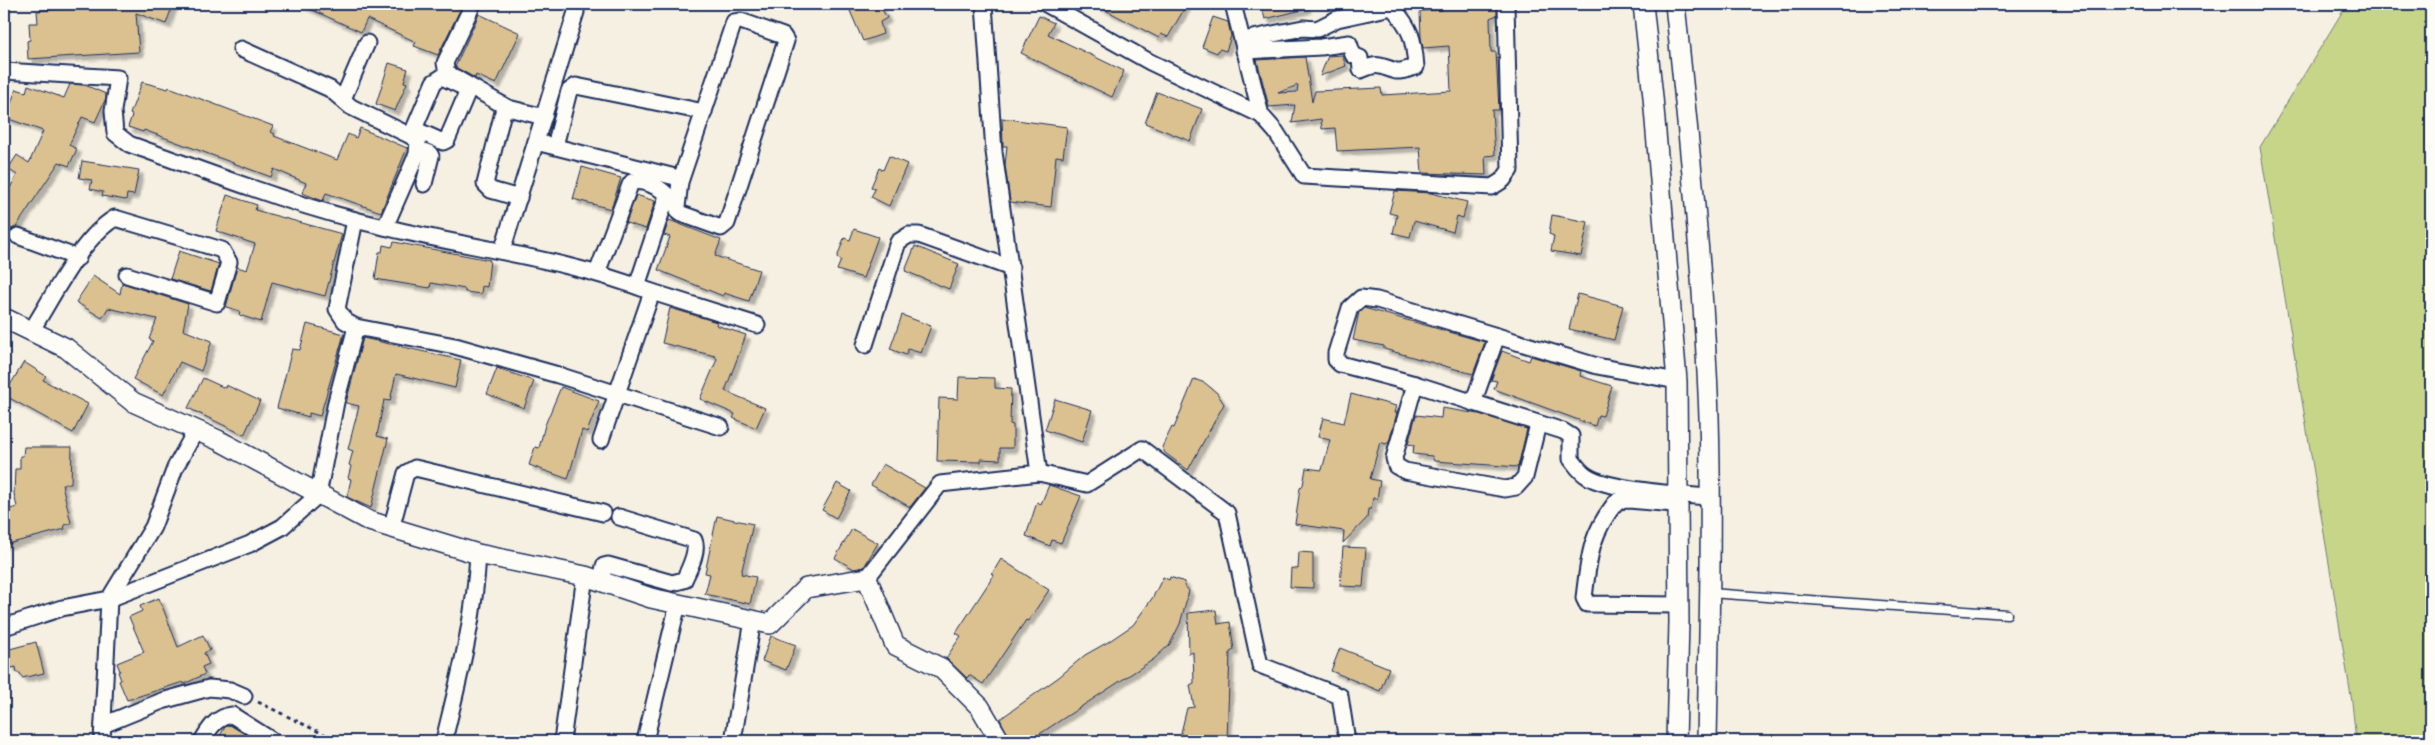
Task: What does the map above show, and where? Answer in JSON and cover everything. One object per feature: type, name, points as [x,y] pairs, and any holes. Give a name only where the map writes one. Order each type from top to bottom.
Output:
[{"type":"street","points":[[473,4],[445,63],[447,73],[508,108],[544,117]]},
{"type":"street","points":[[502,251],[576,12],[575,4]]},
{"type":"street","points":[[984,4],[994,152],[1039,473]]},
{"type":"street","points":[[1046,4],[1150,62],[1261,115],[1276,132],[1304,176],[1492,187],[1503,180],[1510,170],[1506,4]]},
{"type":"street","points":[[1233,4],[1261,115]]},
{"type":"street","points":[[1643,4],[1653,97],[1677,381],[1679,614],[1676,741]]},
{"type":"street","points":[[1675,4],[1697,238],[1709,416],[1710,592],[1707,741]]},
{"type":"street","points":[[1392,7],[1408,25],[1414,46],[1416,67],[1398,72],[1382,64],[1361,70],[1360,58],[1353,55],[1349,43],[1321,47],[1244,45],[1303,28],[1317,28],[1337,19],[1392,7]]},
{"type":"street","points":[[741,21],[783,36],[786,42],[727,223],[720,228],[679,213],[677,207],[680,182],[734,22],[741,21]]},
{"type":"street","points":[[343,99],[367,43]]},
{"type":"street","points":[[241,49],[330,89],[351,107],[414,138],[431,156],[424,184]]},
{"type":"street","points":[[4,71],[118,78],[113,112],[115,134],[129,144],[250,188],[355,220],[556,261],[757,325]]},
{"type":"street","points":[[555,146],[569,91],[576,86],[704,112]]},
{"type":"street","points":[[508,108],[504,112],[486,184],[491,190],[519,198]]},
{"type":"street","points":[[385,227],[413,164],[414,138]]},
{"type":"street","points":[[536,142],[675,177],[680,182]]},
{"type":"street","points":[[597,273],[630,185],[632,182],[642,182],[660,188],[666,194],[666,199],[637,286]]},
{"type":"street","points":[[31,331],[96,231],[115,218],[222,250],[229,262],[217,303],[127,275]]},
{"type":"street","points":[[355,220],[337,309],[345,322],[356,327],[455,346],[720,427]]},
{"type":"street","points":[[865,345],[898,242],[909,235],[918,235],[1011,268]]},
{"type":"street","points":[[18,236],[78,258]]},
{"type":"street","points":[[1665,238],[1697,238]]},
{"type":"street","points":[[601,440],[652,292]]},
{"type":"street","points":[[1677,381],[1597,366],[1377,300],[1361,298],[1355,301],[1346,318],[1336,360],[1340,364],[1415,384],[1563,431],[1571,436],[1571,459],[1588,477],[1608,484],[1678,500]]},
{"type":"street","points":[[4,318],[66,348],[133,402],[218,440],[369,521],[478,554],[593,578],[650,598],[770,624],[806,588],[867,578],[940,484],[1039,473],[1087,484],[1142,449],[1227,513],[1260,665],[1340,696],[1347,741]]},
{"type":"street","points":[[4,627],[62,608],[109,599],[250,544],[282,527],[318,495],[336,402],[356,327]]},
{"type":"street","points":[[1473,402],[1497,336]]},
{"type":"street","points":[[1415,384],[1394,458],[1396,466],[1405,471],[1505,489],[1516,487],[1525,477],[1538,424]]},
{"type":"street","points":[[102,741],[109,599],[153,527],[175,468],[196,430]]},
{"type":"street","points":[[391,529],[406,473],[415,468],[603,514]]},
{"type":"street","points":[[1709,496],[1678,500],[1617,501],[1606,514],[1591,545],[1584,598],[1587,604],[1679,614],[1709,623]]},
{"type":"street","points":[[562,741],[593,578],[604,566],[608,565],[672,583],[680,583],[684,580],[694,553],[696,545],[694,540],[619,517]]},
{"type":"street","points":[[444,740],[470,633],[476,595],[478,554]]},
{"type":"street","points":[[867,578],[895,645],[941,668],[980,707],[1000,741]]},
{"type":"street","points":[[645,741],[678,604]]},
{"type":"street","points":[[733,741],[754,620]]},
{"type":"street","points":[[103,725],[162,701],[209,688],[230,690],[244,696]]},
{"type":"street","points":[[202,741],[212,725],[224,716],[232,715],[273,741]]},
{"type":"lane","points":[[1710,592],[2007,614]]},
{"type":"path","points":[[244,696],[338,741]]},
{"type":"green space","points":[[2347,4],[2431,4],[2431,741],[2356,741],[2352,702],[2260,147]]},
{"type":"building","points":[[116,4],[173,4],[166,24],[136,13],[139,52],[28,59],[29,23],[38,23],[37,11]]},
{"type":"building","points":[[299,4],[463,4],[438,55],[414,46],[416,42],[367,19],[361,32]]},
{"type":"building","points":[[847,4],[879,4],[887,18],[880,22],[883,34],[863,41]]},
{"type":"building","points":[[1094,4],[1187,4],[1168,37],[1161,34],[1159,38]]},
{"type":"building","points":[[1261,4],[1306,4],[1306,9],[1265,19]]},
{"type":"building","points":[[1444,4],[1497,4],[1497,15],[1490,18],[1491,52],[1496,52],[1499,110],[1492,110],[1495,155],[1485,156],[1486,175],[1422,173],[1420,147],[1337,151],[1335,128],[1322,129],[1321,119],[1292,123],[1295,105],[1269,107],[1257,60],[1305,57],[1312,102],[1315,91],[1381,88],[1382,95],[1451,91],[1449,46],[1423,48],[1421,38],[1420,11],[1442,10]],"holes":[[[1298,85],[1297,92],[1278,93]]]},
{"type":"building","points":[[479,14],[520,33],[496,84],[476,75],[475,78],[455,67]]},
{"type":"building","points":[[1039,16],[1054,23],[1048,34],[1124,71],[1112,97],[1021,53]]},
{"type":"building","points":[[1213,17],[1228,22],[1231,36],[1226,51],[1219,49],[1217,53],[1202,47]]},
{"type":"building","points":[[1342,55],[1346,66],[1320,76],[1328,56]]},
{"type":"building","points":[[389,63],[408,69],[404,82],[407,83],[395,111],[376,104]]},
{"type":"building","points":[[142,82],[168,89],[169,87],[273,126],[270,132],[275,134],[274,136],[337,160],[348,134],[356,138],[360,128],[407,148],[381,212],[326,193],[323,201],[302,193],[306,183],[274,169],[271,177],[144,130],[143,132],[128,127],[132,115],[130,114]]},
{"type":"building","points":[[70,84],[85,85],[106,94],[106,98],[95,122],[82,117],[69,145],[77,149],[69,166],[59,162],[16,227],[12,229],[4,223],[4,199],[17,175],[8,169],[17,155],[29,163],[43,131],[6,118],[16,89],[26,92],[28,85],[64,98]]},
{"type":"building","points":[[1157,92],[1202,109],[1190,141],[1145,123]]},
{"type":"building","points":[[1002,118],[1067,127],[1063,157],[1056,156],[1051,207],[1010,202],[1005,165],[1007,146],[1003,146]]},
{"type":"building","points":[[889,156],[907,164],[889,206],[871,197],[875,189],[871,187],[879,168],[883,170]]},
{"type":"building","points":[[82,161],[139,170],[134,195],[127,194],[126,200],[102,196],[103,192],[90,189],[92,180],[79,178]]},
{"type":"building","points":[[582,167],[621,178],[611,209],[573,199]]},
{"type":"building","points":[[1395,191],[1431,193],[1467,202],[1463,218],[1457,216],[1453,232],[1414,221],[1410,237],[1393,233],[1397,215],[1389,213]]},
{"type":"building","points":[[227,195],[257,205],[255,210],[342,234],[325,296],[272,282],[261,322],[239,315],[240,311],[226,307],[237,267],[247,270],[255,244],[216,231]]},
{"type":"building","points":[[636,195],[655,201],[646,229],[626,223]]},
{"type":"building","points":[[1552,215],[1588,222],[1581,256],[1551,251],[1554,236],[1549,234]]},
{"type":"building","points":[[669,220],[721,240],[715,256],[759,270],[749,301],[724,293],[723,296],[658,270],[670,237],[664,235]]},
{"type":"building","points":[[854,229],[878,237],[863,278],[837,270],[841,260],[837,258],[844,238],[850,240]]},
{"type":"building","points":[[394,242],[490,260],[487,287],[482,286],[481,294],[431,283],[430,288],[375,279],[379,252],[382,252],[383,245],[392,247]]},
{"type":"building","points":[[915,246],[959,264],[949,289],[905,271]]},
{"type":"building","points":[[179,251],[219,264],[211,291],[170,279]]},
{"type":"building","points":[[93,276],[120,294],[122,283],[188,304],[183,330],[212,341],[201,371],[180,362],[163,395],[133,379],[153,341],[149,339],[157,319],[108,308],[102,318],[76,302]]},
{"type":"building","points":[[1578,294],[1623,306],[1614,340],[1569,329]]},
{"type":"building","points":[[670,308],[717,322],[716,325],[746,335],[725,391],[765,408],[756,428],[733,418],[735,414],[700,399],[717,359],[715,356],[662,343]]},
{"type":"building","points":[[1364,308],[1485,342],[1473,374],[1384,349],[1384,346],[1353,340],[1359,312]]},
{"type":"building","points":[[902,315],[931,326],[921,353],[908,349],[906,355],[890,349]]},
{"type":"building","points":[[307,324],[344,334],[320,416],[309,413],[309,417],[277,408],[292,349],[300,350]]},
{"type":"building","points":[[363,338],[461,360],[455,388],[396,374],[390,401],[384,400],[377,436],[388,439],[371,508],[347,497],[351,479],[348,478],[351,466],[349,465],[353,451],[348,449],[359,406],[346,403]]},
{"type":"building","points":[[1502,351],[1529,361],[1531,356],[1581,371],[1580,376],[1612,386],[1603,416],[1598,415],[1595,426],[1494,389],[1497,381],[1491,380]]},
{"type":"building","points":[[24,362],[46,376],[43,380],[88,404],[73,433],[4,395]]},
{"type":"building","points":[[497,368],[534,381],[524,408],[487,394]]},
{"type":"building","points":[[959,377],[995,378],[995,388],[1011,389],[1010,424],[1013,425],[1013,448],[1000,448],[1000,460],[981,459],[981,462],[937,461],[939,398],[958,399]]},
{"type":"building","points":[[203,378],[225,388],[226,385],[260,401],[244,435],[188,408]]},
{"type":"building","points":[[1194,379],[1205,383],[1217,393],[1224,404],[1188,470],[1165,453],[1162,447],[1172,427],[1174,428]]},
{"type":"building","points":[[561,387],[599,401],[587,432],[582,430],[568,479],[529,465],[535,447],[539,448],[545,425]]},
{"type":"building","points":[[1351,394],[1396,406],[1394,413],[1397,413],[1389,442],[1386,444],[1380,442],[1370,479],[1380,481],[1377,499],[1373,498],[1371,509],[1368,509],[1367,518],[1343,543],[1344,531],[1295,524],[1300,488],[1303,485],[1306,468],[1322,470],[1330,440],[1318,437],[1323,418],[1344,423]]},
{"type":"building","points":[[1055,399],[1092,410],[1082,442],[1045,430]]},
{"type":"building","points":[[1442,408],[1479,414],[1527,429],[1518,467],[1434,461],[1432,456],[1413,454],[1414,445],[1408,444],[1416,415],[1441,418]]},
{"type":"building","points":[[24,447],[72,447],[71,484],[62,484],[71,523],[64,525],[65,529],[4,545],[4,511],[17,507],[14,494],[15,469],[20,469],[20,456],[23,456]]},
{"type":"building","points":[[883,464],[925,488],[910,507],[871,485]]},
{"type":"building","points":[[837,483],[851,491],[836,518],[822,510]]},
{"type":"building","points":[[1049,485],[1081,496],[1061,543],[1052,540],[1050,546],[1026,536],[1037,502],[1041,504]]},
{"type":"building","points":[[717,516],[753,524],[741,574],[756,577],[750,604],[705,594],[710,574],[705,573]]},
{"type":"building","points":[[852,529],[878,543],[864,567],[854,569],[835,558]]},
{"type":"building","points":[[1343,547],[1366,548],[1363,587],[1340,586]]},
{"type":"building","points":[[1299,552],[1313,553],[1313,588],[1290,587],[1291,568],[1298,569]]},
{"type":"building","points":[[1001,559],[1049,590],[1028,621],[1026,620],[983,684],[969,675],[967,678],[946,658],[961,636],[956,633],[994,575],[992,574]]},
{"type":"building","points":[[1163,577],[1169,580],[1170,577],[1185,582],[1185,586],[1189,591],[1180,624],[1170,644],[1154,659],[1038,735],[1040,741],[1011,741],[1000,719],[1059,677],[1085,655],[1133,625],[1153,597]]},
{"type":"building","points":[[159,598],[178,647],[203,635],[210,650],[204,653],[209,664],[202,667],[205,674],[184,684],[183,682],[127,700],[119,681],[121,680],[118,672],[120,671],[117,663],[144,652],[129,617],[142,611],[140,606]]},
{"type":"building","points":[[1216,610],[1218,624],[1230,622],[1234,650],[1230,652],[1227,741],[1179,741],[1187,708],[1194,707],[1190,685],[1194,683],[1193,652],[1189,654],[1188,613]]},
{"type":"building","points":[[771,636],[796,645],[786,670],[762,661]]},
{"type":"building","points":[[36,642],[44,673],[22,678],[20,673],[17,673],[16,667],[11,668],[6,650]]},
{"type":"building","points":[[1340,648],[1389,668],[1380,691],[1331,671]]},
{"type":"building","points":[[230,725],[256,741],[217,741],[225,727]]}]
